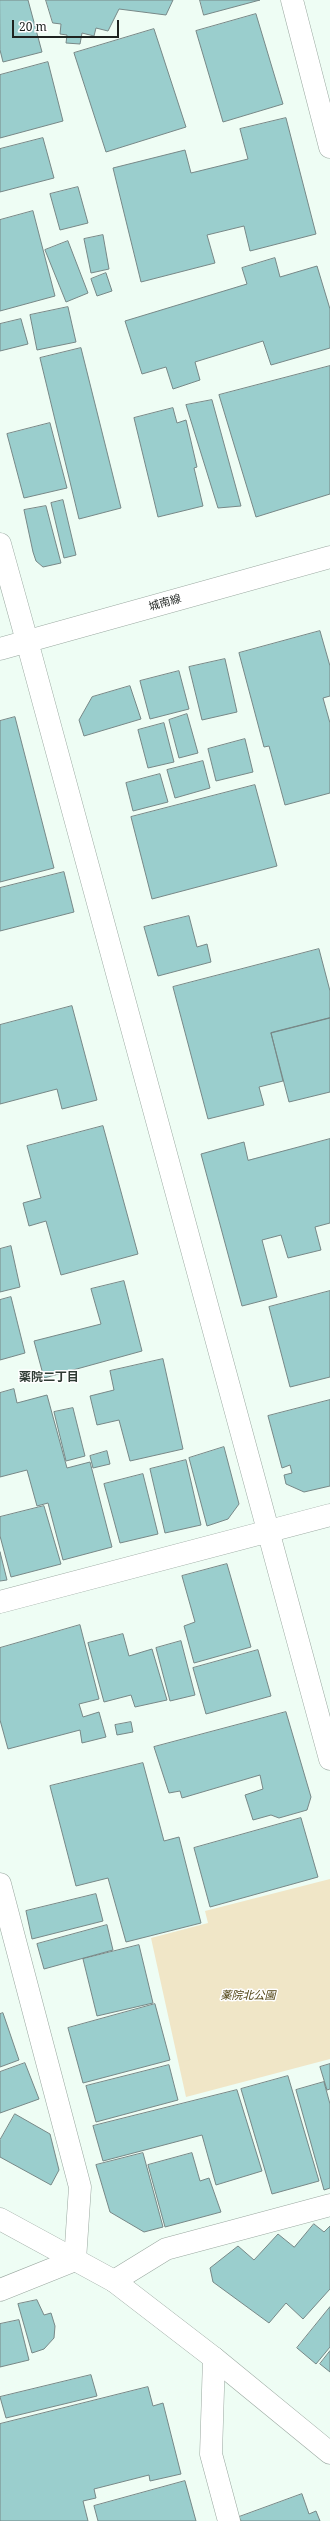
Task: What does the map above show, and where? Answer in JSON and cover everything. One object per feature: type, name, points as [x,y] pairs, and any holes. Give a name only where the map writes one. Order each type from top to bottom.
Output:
[{"type":"street","points":[[292,0],[330,147]]},
{"type":"street","points":[[0,544],[330,1759]]},
{"type":"street","name":"城南線","points":[[0,649],[330,557]]},
{"type":"street","points":[[0,1602],[268,1533],[330,1515]]},
{"type":"street","points":[[0,1884],[80,2187],[75,2260]]},
{"type":"street","points":[[114,2281],[166,2248],[330,2206]]},
{"type":"street","points":[[0,2219],[114,2281],[214,2358],[330,2453]]},
{"type":"street","points":[[0,2290],[75,2260]]},
{"type":"street","points":[[214,2358],[211,2454],[228,2521]]},
{"type":"green space","name":"薬院北公園","points":[[330,1879],[330,2059],[186,2097],[151,1938],[208,1923],[205,1911]]},
{"type":"building","points":[[0,0],[28,0],[42,52],[3,62],[0,50]]},
{"type":"building","points":[[46,0],[173,0],[166,15],[119,9],[108,31],[96,28],[94,36],[82,33],[80,44],[66,43],[67,35],[60,34],[61,24],[53,23]]},
{"type":"building","points":[[200,0],[260,0],[204,15]]},
{"type":"building","points":[[256,14],[283,104],[223,122],[196,31]]},
{"type":"building","points":[[154,29],[186,127],[106,152],[74,53]]},
{"type":"building","points":[[48,62],[63,121],[0,138],[0,75]]},
{"type":"building","points":[[286,118],[316,234],[250,251],[244,226],[207,235],[215,263],[141,282],[113,168],[185,150],[191,173],[248,159],[240,129]]},
{"type":"building","points":[[43,138],[54,178],[0,192],[0,149]]},
{"type":"building","points":[[78,187],[88,223],[60,230],[50,194]]},
{"type":"building","points":[[33,211],[55,296],[0,311],[0,220]]},
{"type":"building","points":[[103,235],[109,269],[91,273],[84,239]]},
{"type":"building","points":[[68,241],[88,293],[66,302],[45,250]]},
{"type":"building","points":[[275,258],[280,277],[317,266],[330,309],[330,348],[271,365],[263,341],[195,362],[200,380],[173,389],[166,367],[142,374],[125,321],[247,284],[242,268]]},
{"type":"building","points":[[106,273],[112,291],[97,296],[91,279]]},
{"type":"building","points":[[68,307],[76,342],[37,350],[30,315]]},
{"type":"building","points":[[21,319],[28,344],[0,351],[0,324]]},
{"type":"building","points":[[81,348],[121,508],[79,519],[40,358]]},
{"type":"building","points":[[330,366],[330,494],[256,517],[219,395]]},
{"type":"building","points":[[212,400],[241,506],[218,508],[186,405]]},
{"type":"building","points":[[173,408],[177,423],[186,420],[197,467],[194,468],[203,506],[158,517],[134,418]]},
{"type":"building","points":[[50,423],[67,488],[24,498],[7,434]]},
{"type":"building","points":[[63,500],[76,555],[64,558],[51,503]]},
{"type":"building","points":[[46,506],[61,563],[43,567],[36,561],[33,552],[24,510]]},
{"type":"building","points":[[320,631],[330,666],[330,696],[323,698],[330,723],[330,793],[285,805],[269,746],[264,747],[239,653]]},
{"type":"building","points":[[225,659],[237,712],[202,720],[189,667]]},
{"type":"building","points":[[179,671],[189,709],[150,719],[140,681]]},
{"type":"building","points":[[130,686],[141,719],[84,736],[79,720],[92,697]]},
{"type":"building","points":[[187,714],[198,753],[179,758],[169,720]]},
{"type":"building","points":[[15,717],[54,868],[0,882],[0,721]]},
{"type":"building","points":[[164,723],[174,762],[148,768],[138,730]]},
{"type":"building","points":[[245,739],[253,772],[216,781],[208,749]]},
{"type":"building","points":[[203,761],[210,788],[175,798],[167,770]]},
{"type":"building","points":[[160,774],[168,802],[133,811],[126,783]]},
{"type":"building","points":[[255,785],[277,866],[152,899],[131,817]]},
{"type":"building","points":[[64,872],[74,912],[0,931],[0,888]]},
{"type":"building","points":[[189,916],[197,947],[207,944],[211,962],[158,976],[144,927]]},
{"type":"building","points":[[319,949],[330,991],[330,1018],[271,1033],[283,1081],[259,1087],[264,1105],[208,1119],[173,987]]},
{"type":"building","points":[[72,1006],[97,1100],[62,1109],[57,1089],[0,1104],[0,1025]]},
{"type":"building","points":[[330,1018],[330,1092],[289,1102],[271,1033]]},
{"type":"building","points":[[103,1126],[138,1254],[61,1275],[46,1221],[29,1226],[23,1203],[41,1198],[27,1146]]},
{"type":"building","points":[[330,1139],[330,1223],[315,1227],[321,1250],[288,1258],[281,1235],[262,1240],[277,1297],[242,1306],[201,1154],[244,1142],[248,1160]]},
{"type":"building","points":[[11,1246],[20,1287],[0,1292],[0,1249]]},
{"type":"building","points":[[124,1281],[142,1351],[44,1378],[34,1341],[101,1324],[91,1289]]},
{"type":"building","points":[[330,1291],[330,1377],[290,1387],[269,1307]]},
{"type":"building","points":[[11,1297],[25,1353],[0,1360],[0,1300]]},
{"type":"building","points":[[163,1359],[183,1449],[130,1461],[119,1420],[97,1425],[90,1396],[114,1390],[110,1371]]},
{"type":"building","points":[[14,1389],[17,1403],[47,1395],[67,1468],[90,1462],[112,1547],[63,1560],[48,1503],[37,1506],[27,1470],[0,1477],[0,1393]]},
{"type":"building","points":[[330,1400],[330,1486],[304,1492],[286,1484],[284,1475],[292,1473],[290,1465],[282,1468],[268,1416]]},
{"type":"building","points":[[73,1408],[85,1456],[66,1461],[54,1412]]},
{"type":"building","points":[[224,1447],[239,1504],[228,1519],[207,1526],[189,1458]]},
{"type":"building","points":[[107,1451],[110,1464],[93,1468],[90,1456]]},
{"type":"building","points":[[186,1460],[201,1525],[165,1533],[150,1469]]},
{"type":"building","points":[[143,1474],[158,1534],[120,1543],[104,1484]]},
{"type":"building","points":[[44,1506],[61,1564],[11,1577],[0,1536],[0,1517]]},
{"type":"building","points":[[0,1552],[7,1580],[0,1581]]},
{"type":"building","points":[[227,1564],[251,1647],[194,1663],[184,1626],[195,1622],[182,1576]]},
{"type":"building","points":[[80,1625],[99,1699],[79,1704],[83,1717],[99,1712],[106,1737],[82,1743],[80,1730],[8,1749],[0,1720],[0,1648]]},
{"type":"building","points":[[123,1634],[129,1656],[152,1649],[167,1700],[135,1707],[131,1695],[104,1702],[88,1643]]},
{"type":"building","points":[[181,1641],[195,1695],[170,1701],[156,1648]]},
{"type":"building","points":[[258,1650],[271,1696],[206,1714],[193,1668]]},
{"type":"building","points":[[286,1712],[311,1797],[307,1810],[279,1818],[271,1815],[253,1820],[245,1795],[263,1789],[260,1775],[182,1798],[180,1791],[169,1793],[154,1747]]},
{"type":"building","points":[[131,1722],[133,1732],[117,1735],[115,1725]]},
{"type":"building","points":[[143,1763],[164,1841],[179,1837],[201,1923],[126,1942],[108,1878],[76,1886],[50,1786]]},
{"type":"building","points":[[301,1818],[318,1877],[210,1907],[194,1848]]},
{"type":"building","points":[[96,1894],[103,1921],[32,1939],[26,1911]]},
{"type":"building","points":[[107,1925],[113,1950],[44,1969],[37,1944]]},
{"type":"building","points":[[139,1945],[153,2003],[97,2016],[83,1959]]},
{"type":"building","points":[[155,2004],[170,2060],[83,2083],[68,2028]]},
{"type":"building","points":[[3,2013],[19,2060],[0,2067],[0,2014]]},
{"type":"building","points":[[25,2063],[39,2099],[0,2113],[0,2072]]},
{"type":"building","points":[[330,2064],[330,2089],[327,2090],[320,2067]]},
{"type":"building","points":[[169,2065],[178,2100],[96,2122],[86,2086]]},
{"type":"building","points":[[288,2076],[319,2181],[272,2194],[241,2089]]},
{"type":"building","points":[[324,2082],[330,2104],[330,2188],[324,2190],[296,2090]]},
{"type":"building","points":[[237,2090],[262,2171],[216,2185],[202,2135],[103,2161],[93,2126]]},
{"type":"building","points":[[15,2114],[50,2134],[59,2170],[51,2185],[0,2157],[0,2140]]},
{"type":"building","points":[[143,2153],[163,2227],[144,2232],[110,2212],[96,2165]]},
{"type":"building","points":[[192,2153],[200,2181],[209,2178],[221,2212],[165,2227],[148,2165]]},
{"type":"building","points":[[314,2224],[324,2232],[330,2226],[330,2289],[303,2319],[286,2303],[269,2323],[213,2282],[210,2268],[238,2246],[254,2260],[278,2234],[294,2247]]},
{"type":"building","points":[[37,2300],[44,2315],[51,2313],[55,2326],[54,2338],[44,2349],[32,2353],[18,2304]]},
{"type":"building","points":[[330,2307],[330,2347],[316,2364],[297,2348]]},
{"type":"building","points":[[19,2320],[29,2360],[0,2367],[0,2324]]},
{"type":"building","points":[[330,2351],[330,2372],[320,2364]]},
{"type":"building","points":[[91,2375],[97,2396],[6,2418],[0,2397]]},
{"type":"building","points":[[148,2387],[153,2406],[163,2403],[181,2474],[150,2481],[149,2475],[94,2489],[96,2498],[83,2501],[88,2521],[0,2521],[0,2424]]},
{"type":"building","points":[[185,2481],[196,2521],[98,2521],[94,2506]]},
{"type":"building","points":[[302,2494],[309,2514],[316,2511],[320,2521],[241,2521],[239,2517]]},
{"type":"district","name":"薬院二丁目","points":[[49,1378]]}]
